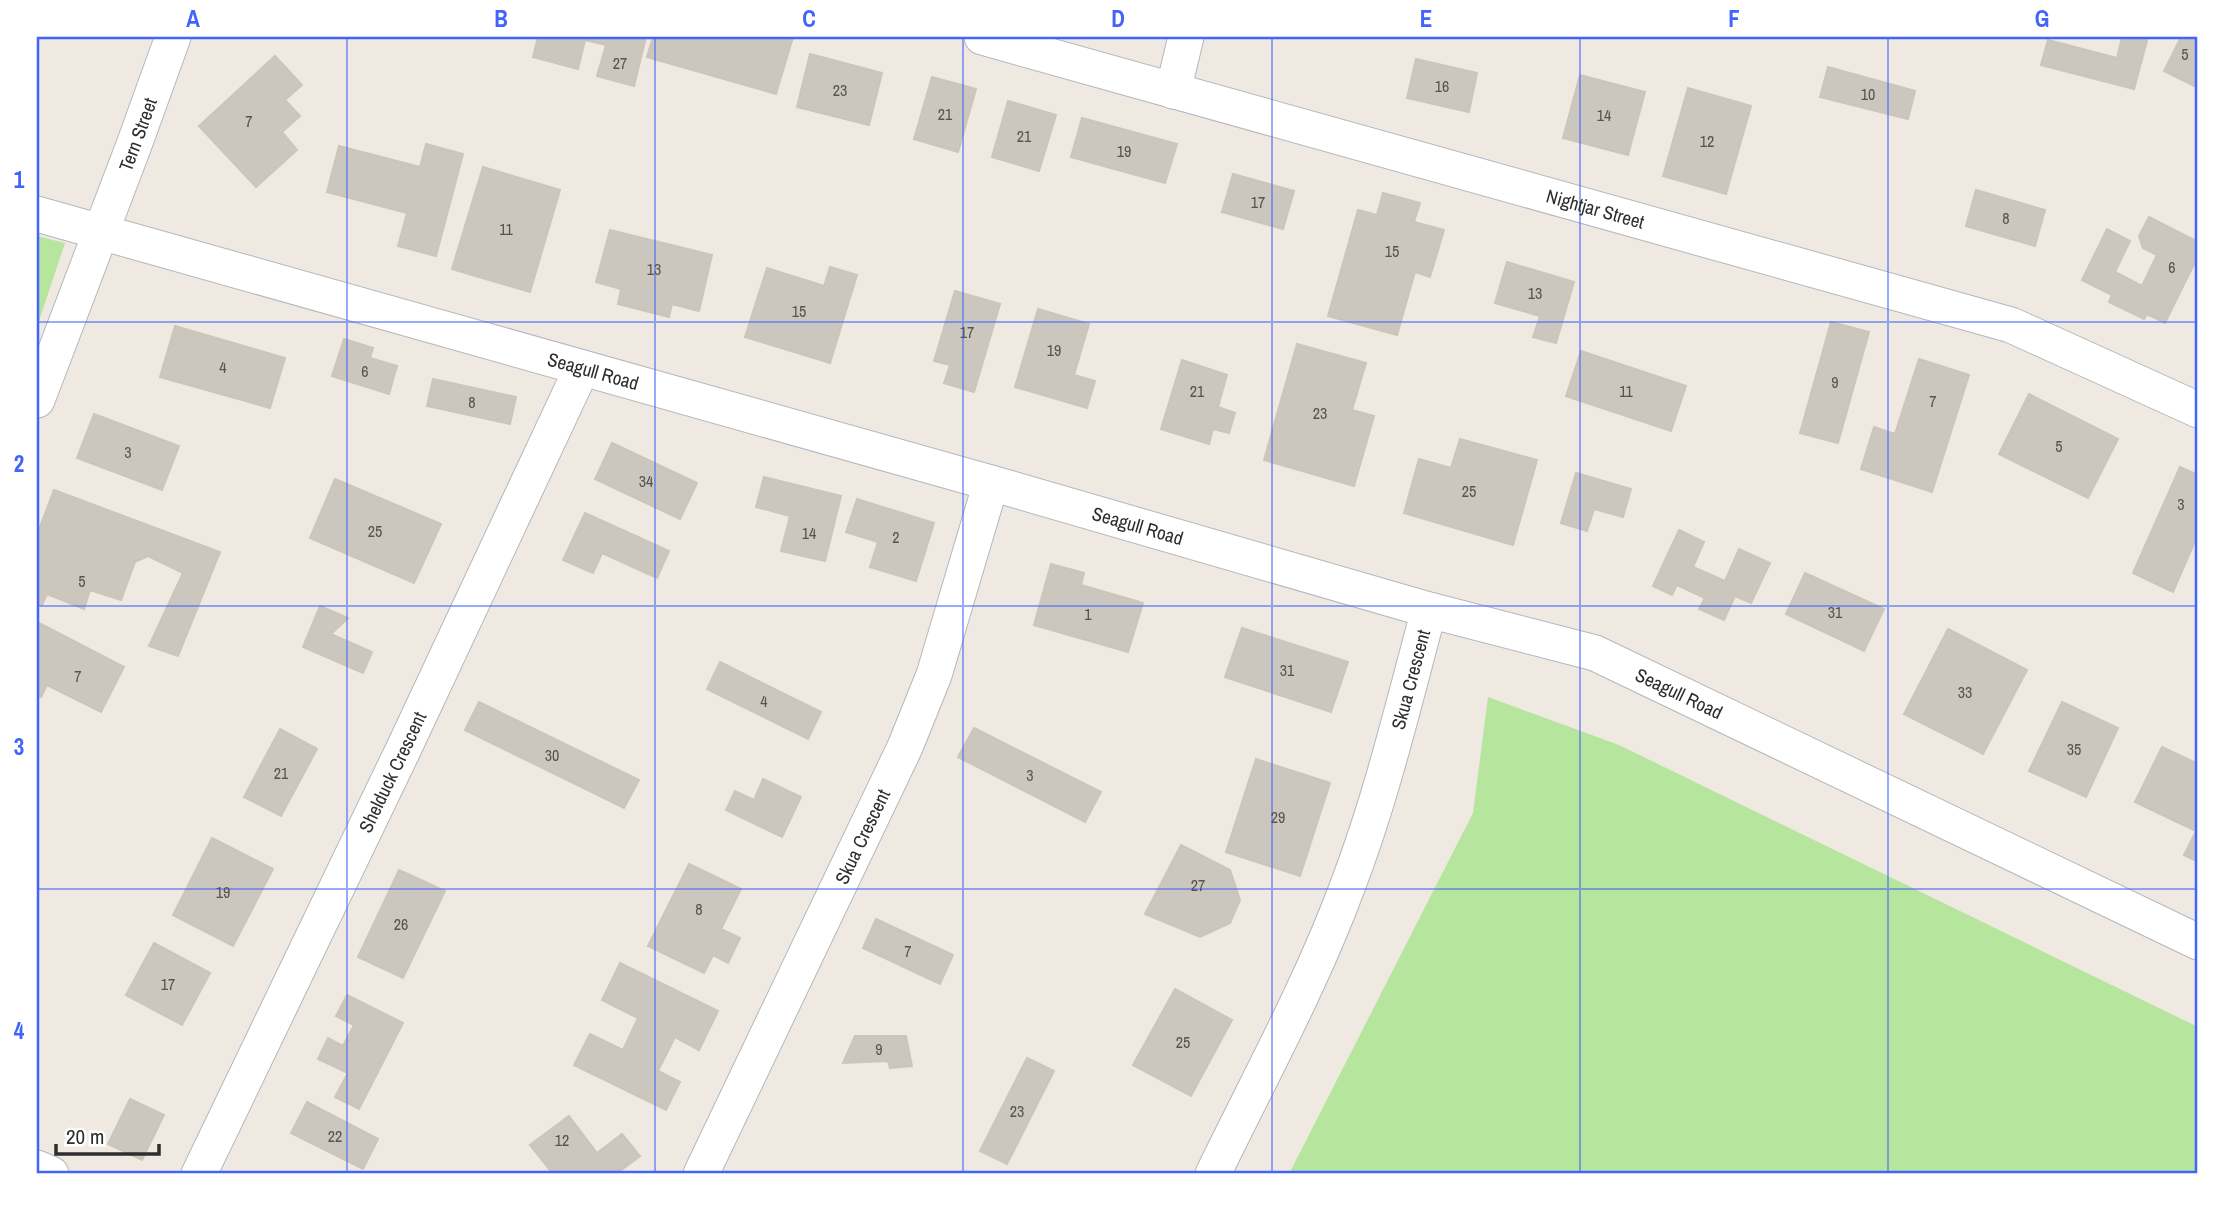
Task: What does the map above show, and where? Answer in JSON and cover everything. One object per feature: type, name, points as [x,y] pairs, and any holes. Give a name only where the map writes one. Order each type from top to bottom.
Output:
[{"type":"street","name":"Tern Street","points":[[100,232],[173,37]]},
{"type":"street","name":"Nightjar Street","points":[[982,37],[2011,325],[2198,410]]},
{"type":"street","points":[[1173,91],[1186,37]]},
{"type":"street","name":"Seagull Road","points":[[37,214],[991,483],[1429,610],[1586,650],[1615,660],[2198,942]]},
{"type":"street","points":[[37,400],[100,232]]},
{"type":"street","name":"Shelduck Crescent","points":[[199,1174],[404,748],[582,368]]},
{"type":"street","name":"Skua Crescent","points":[[701,1174],[905,747],[934,676],[991,483]]},
{"type":"street","name":"Skua Crescent","points":[[1213,1174],[1325,943],[1349,884],[1381,787],[1429,610]]},
{"type":"street","points":[[37,1168],[51,1174]]},
{"type":"green space","points":[[37,236],[65,243],[37,327]]},
{"type":"green space","points":[[1488,697],[1619,745],[2198,1027],[2198,1174],[1289,1174],[1473,813]]},
{"type":"building","points":[[538,37],[646,37],[634,86],[597,76],[606,45],[585,40],[578,69],[533,57]]},
{"type":"building","points":[[653,37],[793,37],[776,94],[647,57]]},
{"type":"building","points":[[2122,37],[2148,37],[2134,89],[2041,65],[2048,40],[2117,58]]},
{"type":"building","points":[[2181,37],[2198,37],[2198,88],[2164,71]]},
{"type":"building","points":[[810,54],[882,73],[869,125],[797,107]]},
{"type":"building","points":[[275,56],[302,85],[285,100],[300,116],[282,132],[297,150],[256,187],[199,126]]},
{"type":"building","points":[[1416,59],[1477,73],[1469,112],[1407,98]]},
{"type":"building","points":[[1828,67],[1915,91],[1908,119],[1820,97]]},
{"type":"building","points":[[1580,75],[1645,92],[1628,155],[1563,138]]},
{"type":"building","points":[[932,77],[976,89],[958,152],[914,139]]},
{"type":"building","points":[[1688,88],[1751,106],[1726,194],[1663,176]]},
{"type":"building","points":[[1008,101],[1056,115],[1039,171],[992,157]]},
{"type":"building","points":[[1082,118],[1177,144],[1165,183],[1071,157]]},
{"type":"building","points":[[426,144],[463,154],[436,256],[398,246],[407,213],[327,192],[339,146],[420,167]]},
{"type":"building","points":[[483,167],[560,190],[530,292],[452,269]]},
{"type":"building","points":[[1233,174],[1294,191],[1283,229],[1222,212]]},
{"type":"building","points":[[1976,190],[2045,210],[2035,246],[1966,226]]},
{"type":"building","points":[[1383,193],[1420,203],[1414,222],[1444,230],[1430,277],[1415,272],[1397,335],[1328,316],[1358,210],[1377,215]]},
{"type":"building","points":[[2149,217],[2196,241],[2198,245],[2198,261],[2195,262],[2165,323],[2147,314],[2144,319],[2109,302],[2112,295],[2082,280],[2107,229],[2130,241],[2115,272],[2142,286],[2157,255],[2143,248],[2139,236]]},
{"type":"building","points":[[610,230],[712,255],[699,311],[672,304],[669,317],[618,304],[621,289],[596,282]]},
{"type":"building","points":[[1507,262],[1574,282],[1556,343],[1533,337],[1540,316],[1495,303]]},
{"type":"building","points":[[830,267],[857,275],[830,363],[745,337],[767,268],[824,286]]},
{"type":"building","points":[[955,291],[1000,304],[974,392],[944,383],[950,365],[934,361]]},
{"type":"building","points":[[1038,309],[1089,324],[1074,375],[1095,381],[1087,408],[1015,387]]},
{"type":"building","points":[[1831,322],[1869,332],[1838,443],[1800,433]]},
{"type":"building","points":[[175,326],[285,358],[270,408],[160,377]]},
{"type":"building","points":[[344,339],[373,348],[370,358],[397,366],[389,394],[332,376]]},
{"type":"building","points":[[1297,344],[1366,363],[1352,410],[1374,416],[1354,486],[1264,460]]},
{"type":"building","points":[[1581,351],[1686,386],[1671,431],[1566,396]]},
{"type":"building","points":[[1919,359],[1969,375],[1932,492],[1861,469],[1874,427],[1895,434]]},
{"type":"building","points":[[1182,360],[1227,375],[1218,407],[1235,413],[1229,433],[1213,429],[1209,444],[1161,429]]},
{"type":"building","points":[[433,379],[516,397],[510,424],[427,406]]},
{"type":"building","points":[[2029,394],[2118,439],[2088,498],[1999,454]]},
{"type":"building","points":[[94,414],[179,446],[162,490],[77,458]]},
{"type":"building","points":[[1460,439],[1537,460],[1513,545],[1404,513],[1419,459],[1451,468]]},
{"type":"building","points":[[612,443],[697,483],[680,519],[595,479]]},
{"type":"building","points":[[2180,467],[2198,475],[2198,534],[2173,592],[2133,573]]},
{"type":"building","points":[[1576,473],[1631,489],[1623,517],[1594,509],[1587,531],[1561,523]]},
{"type":"building","points":[[764,477],[841,496],[825,561],[781,551],[790,516],[756,507]]},
{"type":"building","points":[[335,479],[441,524],[414,583],[310,538]]},
{"type":"building","points":[[54,490],[220,552],[178,656],[149,646],[183,573],[148,556],[135,562],[121,600],[90,590],[84,609],[47,594],[42,605],[37,604],[37,535]]},
{"type":"building","points":[[857,499],[934,523],[916,581],[870,567],[878,542],[846,532]]},
{"type":"building","points":[[585,513],[669,551],[657,578],[602,553],[593,573],[563,560]]},
{"type":"building","points":[[1679,530],[1704,542],[1693,567],[1725,581],[1739,549],[1770,563],[1751,603],[1735,596],[1724,620],[1699,609],[1705,598],[1677,585],[1672,595],[1653,586]]},
{"type":"building","points":[[1051,564],[1084,573],[1081,585],[1143,603],[1128,652],[1034,625]]},
{"type":"building","points":[[1805,573],[1884,609],[1864,651],[1786,614]]},
{"type":"building","points":[[320,606],[348,618],[331,634],[372,652],[363,673],[303,647]]},
{"type":"building","points":[[37,622],[124,667],[101,712],[47,685],[41,697],[37,695]]},
{"type":"building","points":[[1242,628],[1348,662],[1331,712],[1225,677]]},
{"type":"building","points":[[1948,629],[2027,670],[1983,754],[1904,714]]},
{"type":"building","points":[[720,662],[821,712],[808,739],[707,689]]},
{"type":"building","points":[[479,702],[639,780],[624,808],[465,730]]},
{"type":"building","points":[[2062,702],[2118,728],[2086,797],[2029,771]]},
{"type":"building","points":[[974,728],[1101,792],[1085,822],[958,757]]},
{"type":"building","points":[[280,729],[317,749],[281,816],[244,797]]},
{"type":"building","points":[[2162,747],[2198,764],[2198,862],[2184,855],[2196,831],[2135,802]]},
{"type":"building","points":[[1256,759],[1330,783],[1300,876],[1226,852]]},
{"type":"building","points":[[763,779],[801,797],[782,837],[726,810],[735,791],[754,800]]},
{"type":"building","points":[[212,838],[273,869],[233,946],[173,915]]},
{"type":"building","points":[[1181,845],[1230,870],[1240,900],[1230,923],[1200,937],[1145,914]]},
{"type":"building","points":[[689,864],[741,889],[721,929],[740,938],[728,963],[713,955],[704,973],[648,946]]},
{"type":"building","points":[[399,870],[445,891],[403,978],[358,957]]},
{"type":"building","points":[[876,919],[953,955],[940,984],[863,948]]},
{"type":"building","points":[[154,943],[210,973],[182,1025],[126,995]]},
{"type":"building","points":[[620,963],[718,1011],[699,1050],[675,1037],[658,1071],[680,1082],[666,1110],[574,1065],[590,1034],[623,1050],[638,1018],[602,1000]]},
{"type":"building","points":[[1175,989],[1232,1020],[1191,1096],[1133,1065]]},
{"type":"building","points":[[347,995],[403,1023],[359,1109],[335,1097],[348,1073],[318,1059],[328,1038],[343,1046],[354,1025],[336,1016]]},
{"type":"building","points":[[855,1036],[906,1036],[912,1066],[890,1068],[888,1061],[843,1063]]},
{"type":"building","points":[[1027,1058],[1054,1071],[1007,1164],[980,1151]]},
{"type":"building","points":[[130,1099],[164,1115],[142,1160],[108,1144]]},
{"type":"building","points":[[307,1102],[378,1139],[363,1169],[291,1133]]},
{"type":"building","points":[[569,1116],[597,1153],[622,1134],[640,1156],[616,1174],[553,1174],[530,1145]]}]
